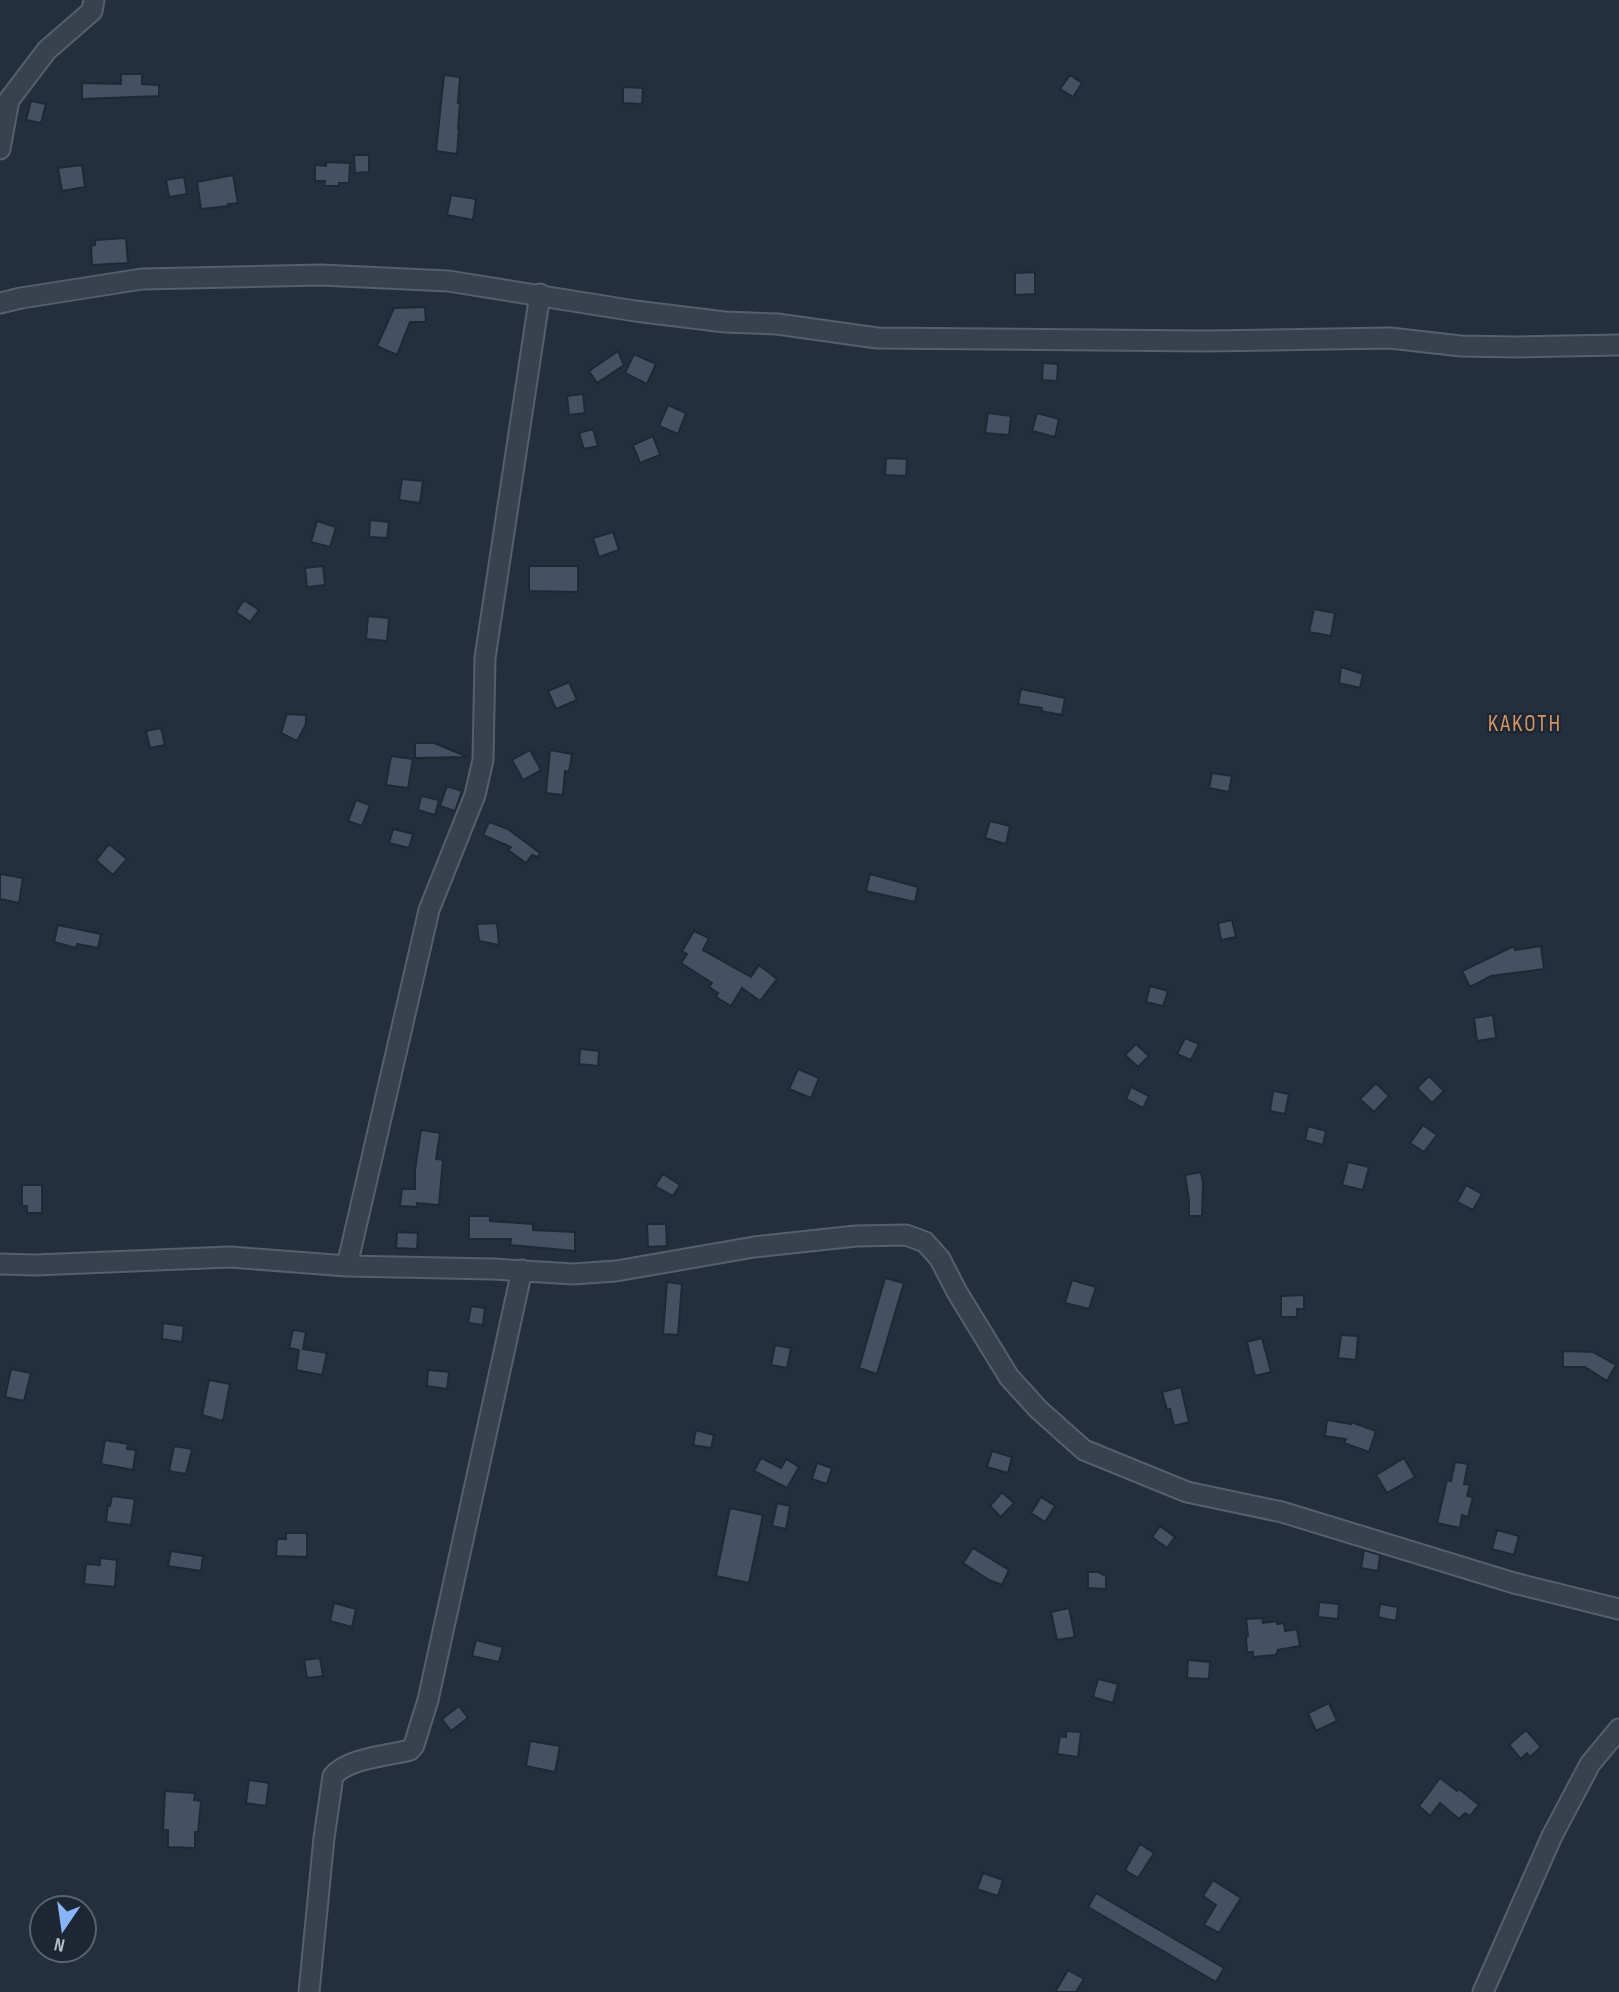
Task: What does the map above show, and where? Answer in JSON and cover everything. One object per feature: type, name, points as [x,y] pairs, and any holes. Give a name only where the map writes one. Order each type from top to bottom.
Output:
[{"type":"street","points":[[0,149],[9,100],[47,50],[92,11],[94,0]]},
{"type":"street","points":[[0,303],[142,279],[308,275],[448,281],[726,323],[777,324],[877,338],[1180,341],[1390,338],[1461,346],[1619,345]]},
{"type":"street","points":[[347,1266],[429,910],[475,795],[483,760],[485,658],[540,294]]},
{"type":"street","points":[[0,1264],[230,1257],[347,1266],[522,1270],[573,1274],[616,1271],[754,1247],[856,1236],[906,1236],[925,1242],[940,1259],[1009,1377],[1038,1409],[1084,1450],[1187,1492],[1282,1512],[1514,1583],[1619,1609]]},
{"type":"street","points":[[309,1992],[333,1776],[340,1768],[359,1761],[410,1751],[414,1745],[428,1700],[522,1270]]},
{"type":"street","points":[[1483,1992],[1559,1824],[1590,1765],[1619,1729]]},
{"type":"building","points":[[121,74],[142,74],[142,84],[159,85],[159,96],[82,99],[82,83],[121,84]]},
{"type":"building","points":[[444,75],[460,77],[457,154],[436,151]]},
{"type":"building","points":[[1070,75],[1082,83],[1073,97],[1060,89]]},
{"type":"building","points":[[623,87],[643,88],[642,104],[623,103]]},
{"type":"building","points":[[31,101],[46,104],[41,123],[26,120]]},
{"type":"building","points":[[354,155],[369,155],[369,172],[355,173]]},
{"type":"building","points":[[326,162],[350,163],[349,183],[324,186],[325,181],[315,181],[315,165],[326,166]]},
{"type":"building","points":[[82,165],[85,187],[62,191],[58,168]]},
{"type":"building","points":[[233,175],[238,203],[201,209],[197,182]]},
{"type":"building","points":[[184,177],[187,194],[169,197],[166,180]]},
{"type":"building","points":[[451,195],[476,199],[473,220],[447,215]]},
{"type":"building","points":[[126,238],[128,263],[92,265],[91,246],[95,245],[95,240]]},
{"type":"building","points":[[1035,272],[1035,294],[1015,295],[1015,273]]},
{"type":"building","points":[[425,307],[426,322],[410,322],[397,355],[377,346],[394,308]]},
{"type":"building","points":[[618,351],[624,365],[597,383],[589,371]]},
{"type":"building","points":[[634,354],[656,364],[647,384],[625,373]]},
{"type":"building","points":[[1043,363],[1058,364],[1057,381],[1042,380]]},
{"type":"building","points":[[583,394],[585,413],[569,415],[567,396]]},
{"type":"building","points":[[668,405],[686,413],[678,434],[659,426]]},
{"type":"building","points":[[988,413],[1011,416],[1009,435],[985,433]]},
{"type":"building","points":[[1037,413],[1059,419],[1055,437],[1032,431]]},
{"type":"building","points":[[593,429],[598,446],[584,449],[579,433]]},
{"type":"building","points":[[653,436],[660,455],[640,463],[633,445]]},
{"type":"building","points":[[886,458],[907,459],[906,476],[885,475]]},
{"type":"building","points":[[402,479],[423,481],[420,503],[399,500]]},
{"type":"building","points":[[370,520],[389,522],[387,538],[369,537]]},
{"type":"building","points":[[317,521],[336,527],[330,547],[311,542]]},
{"type":"building","points":[[613,532],[619,550],[599,557],[593,538]]},
{"type":"building","points":[[323,566],[325,585],[307,587],[305,568]]},
{"type":"building","points":[[529,566],[578,566],[578,592],[529,591]]},
{"type":"building","points":[[244,600],[259,610],[250,622],[236,612]]},
{"type":"building","points":[[1314,609],[1335,613],[1331,636],[1309,632]]},
{"type":"building","points":[[368,616],[389,618],[387,641],[366,639]]},
{"type":"building","points":[[1341,667],[1363,674],[1360,688],[1339,683]]},
{"type":"building","points":[[569,682],[577,700],[556,709],[548,691]]},
{"type":"building","points":[[1021,689],[1065,698],[1062,715],[1018,704]]},
{"type":"building","points":[[287,714],[306,715],[306,724],[297,741],[281,733]]},
{"type":"building","points":[[161,728],[165,745],[150,748],[146,731]]},
{"type":"building","points":[[415,743],[434,743],[468,757],[415,758]]},
{"type":"building","points":[[530,750],[541,770],[523,780],[512,760]]},
{"type":"building","points":[[550,750],[572,754],[569,772],[565,771],[563,795],[546,793]]},
{"type":"building","points":[[391,756],[413,759],[408,788],[386,785]]},
{"type":"building","points":[[1212,773],[1232,776],[1229,792],[1209,788]]},
{"type":"building","points":[[447,786],[462,791],[455,811],[440,806]]},
{"type":"building","points":[[421,796],[439,800],[435,815],[418,810]]},
{"type":"building","points":[[356,800],[370,805],[362,826],[348,821]]},
{"type":"building","points":[[990,821],[1010,826],[1006,844],[985,838]]},
{"type":"building","points":[[489,822],[508,829],[540,853],[538,857],[532,855],[526,863],[508,850],[511,847],[483,835]]},
{"type":"building","points":[[393,829],[413,834],[409,848],[389,843]]},
{"type":"building","points":[[109,844],[127,859],[113,875],[96,860]]},
{"type":"building","points":[[0,874],[23,878],[19,903],[0,899]]},
{"type":"building","points":[[870,874],[918,887],[915,902],[866,891]]},
{"type":"building","points":[[1232,920],[1236,937],[1221,940],[1218,923]]},
{"type":"building","points":[[497,923],[499,945],[479,941],[477,924]]},
{"type":"building","points":[[58,925],[101,934],[98,948],[77,944],[76,948],[54,942]]},
{"type":"building","points":[[694,931],[709,938],[703,950],[751,977],[759,965],[777,979],[760,1001],[742,988],[731,1006],[716,997],[718,993],[709,987],[712,983],[681,963],[687,954],[682,951]]},
{"type":"building","points":[[1514,946],[1515,950],[1541,946],[1544,969],[1491,976],[1470,987],[1462,971]]},
{"type":"building","points":[[1150,986],[1168,991],[1163,1006],[1146,1002]]},
{"type":"building","points":[[1493,1015],[1496,1038],[1477,1041],[1474,1018]]},
{"type":"building","points":[[1185,1038],[1199,1044],[1191,1060],[1177,1054]]},
{"type":"building","points":[[1136,1044],[1149,1056],[1138,1067],[1125,1055]]},
{"type":"building","points":[[580,1049],[599,1051],[598,1066],[579,1064]]},
{"type":"building","points":[[798,1069],[819,1078],[811,1098],[789,1089]]},
{"type":"building","points":[[1429,1076],[1444,1091],[1432,1103],[1417,1088]]},
{"type":"building","points":[[1376,1083],[1389,1096],[1374,1112],[1360,1099]]},
{"type":"building","points":[[1131,1087],[1149,1096],[1143,1108],[1126,1099]]},
{"type":"building","points":[[1273,1091],[1289,1094],[1285,1114],[1270,1111]]},
{"type":"building","points":[[1423,1125],[1437,1135],[1424,1152],[1410,1143]]},
{"type":"building","points":[[1308,1126],[1326,1131],[1323,1145],[1305,1140]]},
{"type":"building","points":[[421,1130],[440,1133],[436,1159],[443,1160],[439,1205],[417,1203],[417,1207],[400,1206],[402,1189],[415,1189]]},
{"type":"building","points":[[1348,1162],[1369,1167],[1363,1190],[1342,1185]]},
{"type":"building","points":[[1201,1172],[1202,1216],[1189,1216],[1185,1175]]},
{"type":"building","points":[[663,1174],[680,1185],[673,1196],[655,1186]]},
{"type":"building","points":[[22,1185],[42,1185],[42,1213],[27,1213],[27,1206],[22,1206]]},
{"type":"building","points":[[1466,1185],[1482,1194],[1473,1210],[1457,1202]]},
{"type":"building","points":[[469,1216],[490,1216],[490,1221],[533,1224],[533,1230],[575,1232],[575,1251],[510,1245],[511,1239],[469,1239]]},
{"type":"building","points":[[647,1224],[666,1224],[667,1246],[648,1247]]},
{"type":"building","points":[[397,1232],[418,1233],[417,1249],[396,1248]]},
{"type":"building","points":[[885,1278],[904,1283],[877,1374],[859,1368]]},
{"type":"building","points":[[1072,1280],[1096,1287],[1089,1309],[1065,1303]]},
{"type":"building","points":[[667,1282],[682,1284],[678,1335],[663,1334]]},
{"type":"building","points":[[1304,1295],[1304,1309],[1297,1309],[1297,1317],[1281,1317],[1281,1296]]},
{"type":"building","points":[[471,1306],[485,1308],[483,1325],[468,1323]]},
{"type":"building","points":[[163,1323],[184,1326],[182,1342],[162,1339]]},
{"type":"building","points":[[293,1330],[306,1332],[303,1349],[327,1353],[322,1375],[296,1370],[299,1350],[289,1348]]},
{"type":"building","points":[[1341,1335],[1358,1336],[1356,1360],[1338,1358]]},
{"type":"building","points":[[1262,1338],[1271,1372],[1255,1376],[1247,1342]]},
{"type":"building","points":[[775,1345],[791,1348],[787,1368],[771,1365]]},
{"type":"building","points":[[1563,1351],[1593,1352],[1616,1365],[1607,1381],[1585,1367],[1563,1367]]},
{"type":"building","points":[[11,1369],[31,1373],[24,1401],[5,1397]]},
{"type":"building","points":[[428,1370],[449,1372],[447,1389],[427,1386]]},
{"type":"building","points":[[209,1380],[230,1384],[223,1421],[202,1415]]},
{"type":"building","points":[[1181,1387],[1189,1422],[1174,1426],[1162,1392]]},
{"type":"building","points":[[1327,1420],[1351,1422],[1376,1431],[1369,1452],[1344,1443],[1346,1439],[1325,1436]]},
{"type":"building","points":[[696,1430],[714,1435],[711,1448],[693,1445]]},
{"type":"building","points":[[105,1440],[128,1444],[127,1449],[136,1450],[133,1470],[101,1464]]},
{"type":"building","points":[[174,1446],[192,1449],[186,1474],[169,1471]]},
{"type":"building","points":[[992,1451],[1012,1457],[1008,1473],[987,1467]]},
{"type":"building","points":[[761,1458],[781,1468],[786,1459],[799,1467],[787,1488],[754,1471]]},
{"type":"building","points":[[1404,1458],[1415,1477],[1387,1493],[1376,1475]]},
{"type":"building","points":[[1455,1462],[1468,1464],[1464,1484],[1470,1485],[1467,1496],[1473,1497],[1468,1517],[1462,1515],[1460,1528],[1437,1523],[1447,1480],[1451,1481]]},
{"type":"building","points":[[817,1463],[832,1468],[827,1484],[812,1479]]},
{"type":"building","points":[[1002,1492],[1014,1503],[1001,1517],[990,1506]]},
{"type":"building","points":[[112,1496],[135,1499],[131,1525],[106,1522]]},
{"type":"building","points":[[1041,1497],[1055,1506],[1045,1522],[1031,1513]]},
{"type":"building","points":[[777,1503],[790,1506],[786,1529],[772,1526]]},
{"type":"building","points":[[730,1508],[763,1515],[749,1583],[716,1576]]},
{"type":"building","points":[[1160,1526],[1175,1537],[1167,1548],[1152,1537]]},
{"type":"building","points":[[1497,1530],[1519,1536],[1514,1555],[1492,1549]]},
{"type":"building","points":[[286,1533],[307,1533],[307,1557],[276,1556],[277,1539],[286,1539]]},
{"type":"building","points":[[973,1548],[1009,1570],[1002,1585],[963,1563]]},
{"type":"building","points":[[1364,1550],[1380,1555],[1378,1571],[1361,1568]]},
{"type":"building","points":[[171,1551],[203,1556],[201,1571],[168,1566]]},
{"type":"building","points":[[100,1558],[117,1560],[115,1587],[84,1584],[86,1564],[100,1565]]},
{"type":"building","points":[[1088,1572],[1098,1572],[1106,1576],[1106,1589],[1088,1588]]},
{"type":"building","points":[[1319,1602],[1339,1604],[1338,1619],[1318,1617]]},
{"type":"building","points":[[334,1603],[356,1609],[352,1627],[330,1621]]},
{"type":"building","points":[[1380,1604],[1398,1607],[1396,1621],[1378,1617]]},
{"type":"building","points":[[1069,1608],[1075,1637],[1057,1640],[1051,1612]]},
{"type":"building","points":[[1262,1618],[1263,1623],[1284,1623],[1285,1631],[1297,1629],[1300,1646],[1278,1650],[1276,1655],[1253,1657],[1253,1652],[1247,1652],[1246,1619]]},
{"type":"building","points":[[476,1640],[503,1647],[499,1662],[472,1656]]},
{"type":"building","points":[[320,1658],[323,1676],[307,1678],[304,1660]]},
{"type":"building","points":[[1188,1660],[1210,1662],[1209,1679],[1187,1678]]},
{"type":"building","points":[[1098,1679],[1118,1684],[1113,1703],[1093,1697]]},
{"type":"building","points":[[1329,1703],[1337,1721],[1316,1731],[1308,1713]]},
{"type":"building","points":[[459,1706],[468,1718],[451,1731],[442,1719]]},
{"type":"building","points":[[1526,1730],[1541,1747],[1530,1757],[1527,1753],[1521,1759],[1509,1745]]},
{"type":"building","points":[[1066,1731],[1081,1732],[1078,1757],[1057,1754],[1060,1736],[1066,1737]]},
{"type":"building","points":[[530,1741],[560,1746],[555,1772],[526,1766]]},
{"type":"building","points":[[1440,1778],[1479,1805],[1470,1816],[1465,1813],[1459,1819],[1440,1803],[1430,1816],[1419,1806]]},
{"type":"building","points":[[249,1780],[269,1783],[266,1806],[246,1803]]},
{"type":"building","points":[[165,1791],[195,1793],[194,1800],[201,1801],[195,1848],[168,1847],[168,1830],[163,1830]]},
{"type":"building","points":[[1140,1844],[1154,1853],[1138,1878],[1125,1870]]},
{"type":"building","points":[[983,1873],[1003,1880],[998,1896],[977,1889]]},
{"type":"building","points":[[1213,1880],[1241,1898],[1219,1933],[1204,1925],[1216,1905],[1203,1896]]},
{"type":"building","points":[[1096,1893],[1224,1968],[1216,1982],[1088,1907]]},
{"type":"building","points":[[1068,1970],[1084,1979],[1076,1992],[1055,1992]]},
{"type":"district","name":"KAKOTH","points":[[1525,724]]}]
